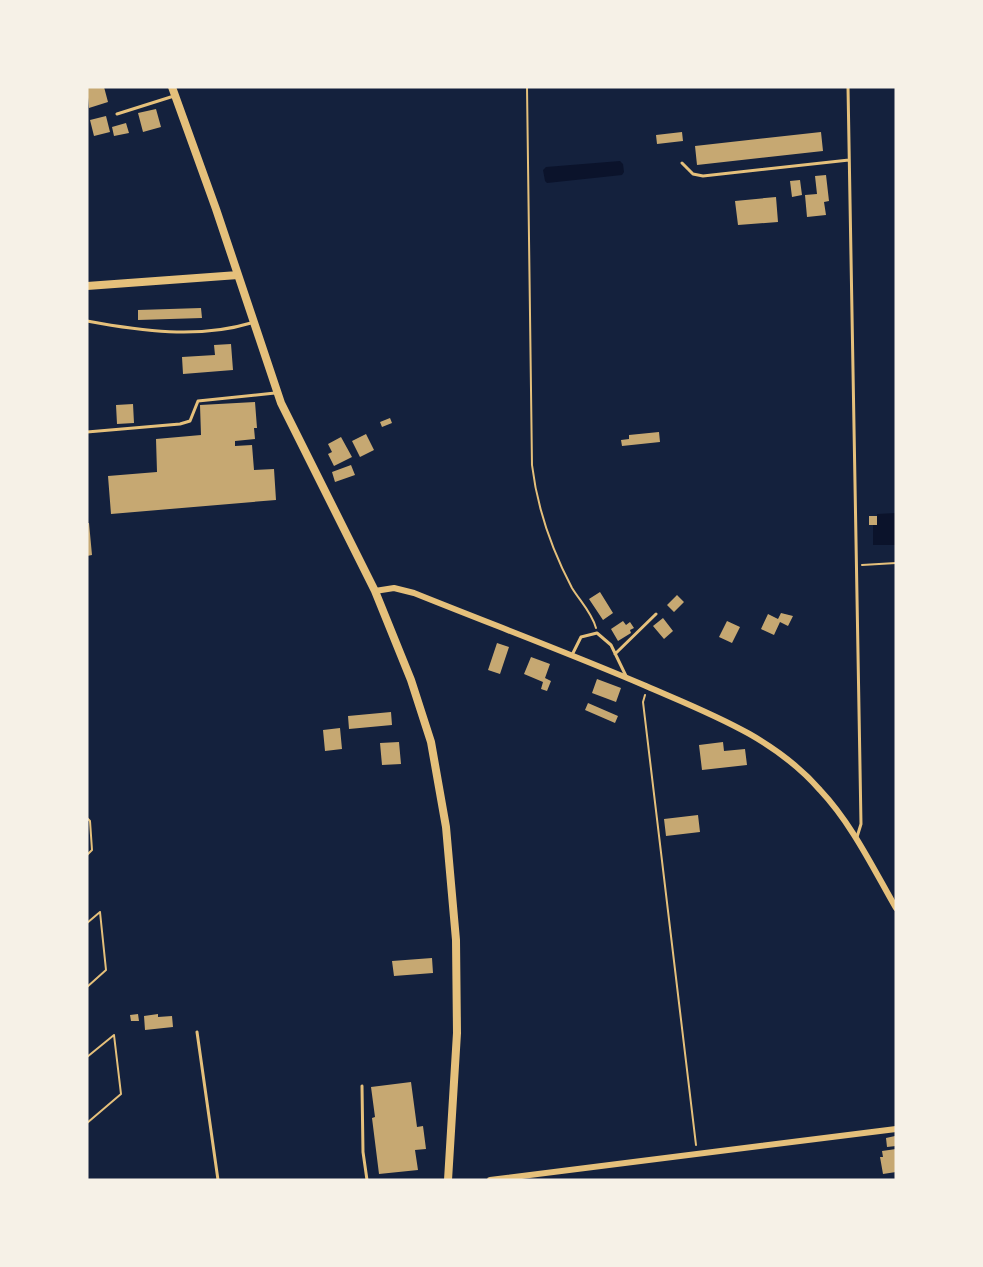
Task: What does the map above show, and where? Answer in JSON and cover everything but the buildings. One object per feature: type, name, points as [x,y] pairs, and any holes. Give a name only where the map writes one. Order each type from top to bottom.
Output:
[{"type":"street","points":[[174,91],[277,393],[294,432],[375,591],[423,714],[434,755],[454,900],[458,999],[448,1180]]},
{"type":"street","points":[[87,286],[238,275]]},
{"type":"street","points":[[375,591],[394,588],[404,590],[572,656],[719,717],[774,748],[820,789],[856,839],[896,908]]},
{"type":"street","points":[[490,1180],[896,1130]]},
{"type":"lane","points":[[848,87],[861,824],[856,839]]},
{"type":"lane","points":[[117,114],[174,91]]},
{"type":"lane","points":[[682,163],[693,174],[703,176],[849,160]]},
{"type":"lane","points":[[87,321],[161,332],[207,332],[234,328],[253,322]]},
{"type":"lane","points":[[87,432],[180,424],[190,421],[198,401],[277,393]]},
{"type":"lane","points":[[615,654],[656,614]]},
{"type":"lane","points":[[572,656],[581,637],[597,633],[611,645],[627,678]]},
{"type":"lane","points":[[196,1032],[218,1180]]},
{"type":"lane","points":[[362,1086],[363,1152],[367,1180]]},
{"type":"path","points":[[527,87],[532,465],[535,495],[549,535],[572,587],[594,623],[597,633]]},
{"type":"path","points":[[856,565],[896,563]]},
{"type":"path","points":[[646,686],[643,702],[697,1155]]},
{"type":"path","points":[[87,818],[90,821],[92,850],[87,855]]},
{"type":"path","points":[[87,923],[100,912],[106,970],[87,987]]},
{"type":"path","points":[[87,1058],[114,1035],[121,1094],[87,1123]]},
{"type":"water","points":[[620,161],[623,164],[622,175],[547,183],[545,181],[543,170],[546,167]]},
{"type":"water","points":[[896,513],[896,545],[873,545],[873,525],[877,524],[877,514]]}]
